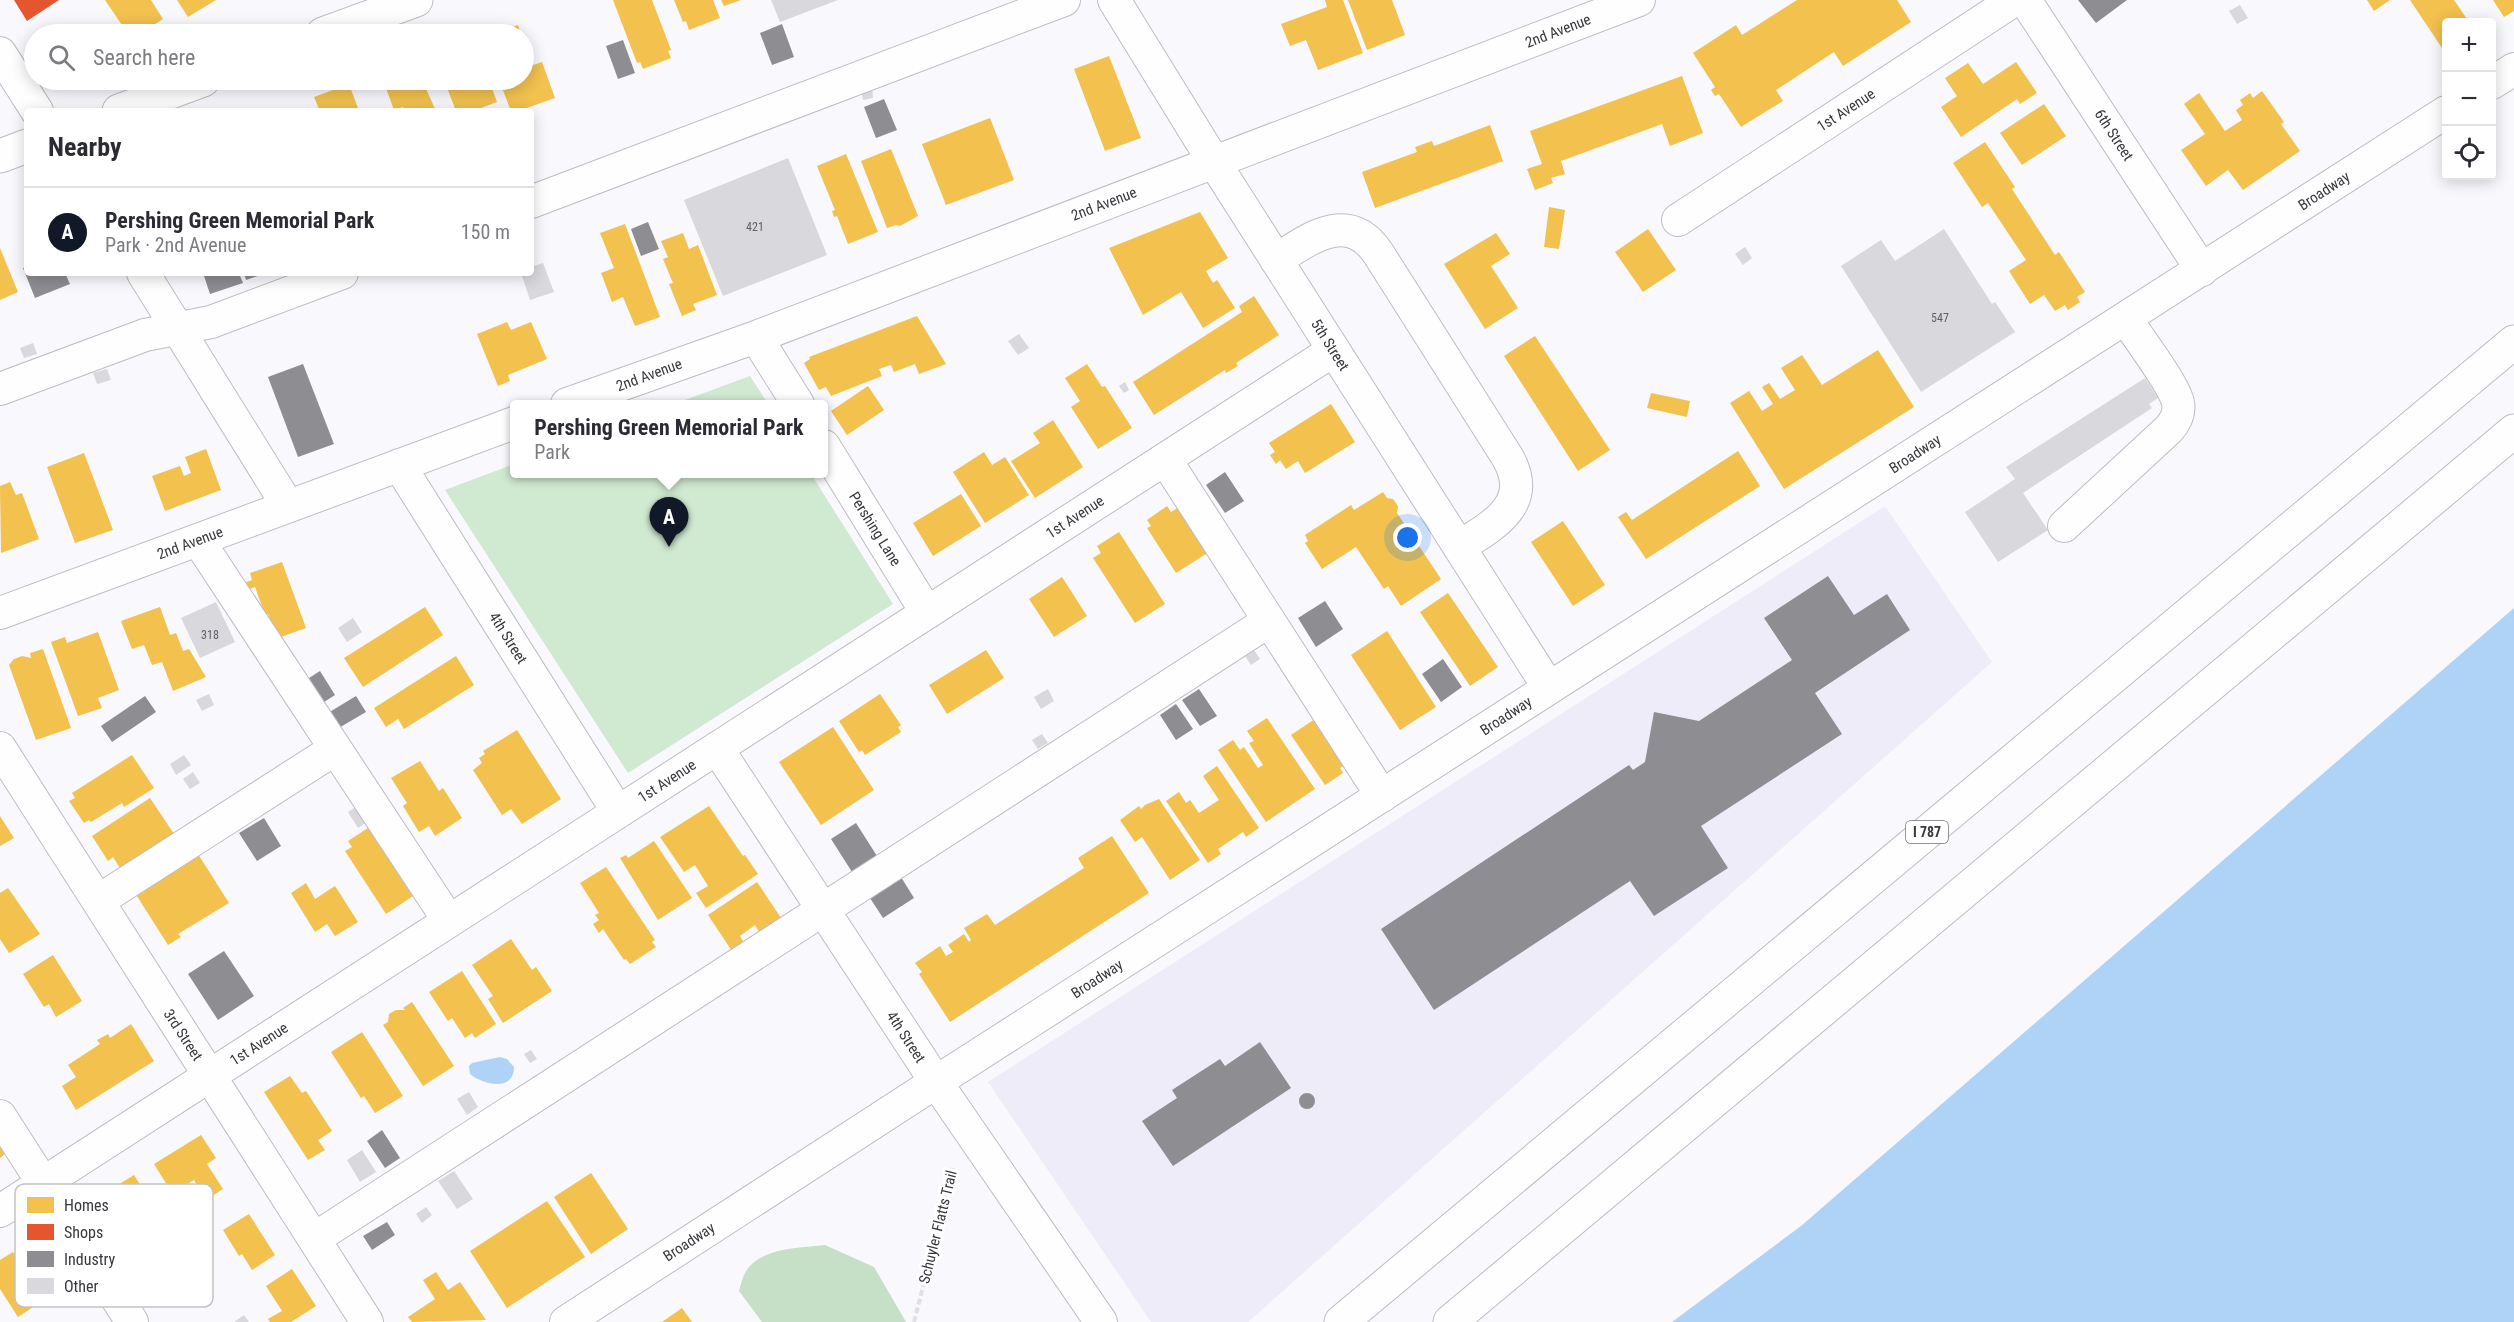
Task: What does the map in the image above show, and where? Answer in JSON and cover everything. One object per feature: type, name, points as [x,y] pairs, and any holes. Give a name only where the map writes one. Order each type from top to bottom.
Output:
[{"type":"main road","points":[[350,24],[416,0]]},
{"type":"main road","points":[[127,108],[176,90]]},
{"type":"main road","points":[[0,156],[24,147]]},
{"type":"main road","name":"I 787","points":[[1341,1322],[2514,342]]},
{"type":"main road","points":[[1450,1322],[2514,431]]},
{"type":"street","points":[[534,200],[1064,0]]},
{"type":"street","name":"5th Street","points":[[1114,0],[1214,162],[1549,688]]},
{"type":"street","name":"2nd Avenue","points":[[581,400],[756,337],[1639,0]]},
{"type":"street","name":"1st Avenue","points":[[1678,220],[2014,0]]},
{"type":"street","name":"6th Street","points":[[2025,0],[2202,270]]},
{"type":"street","points":[[0,53],[35,108]]},
{"type":"street","points":[[2496,80],[2514,69]]},
{"type":"street","name":"Broadway","points":[[566,1322],[2442,115]]},
{"type":"street","points":[[1276,260],[1316,235],[1337,230],[1351,232],[1374,248],[1403,292],[1508,458],[1515,477],[1514,498],[1503,516],[1459,547]]},
{"type":"street","points":[[145,276],[288,506]]},
{"type":"street","points":[[0,389],[145,335],[211,322],[334,276]]},
{"type":"street","points":[[2064,526],[2169,429],[2178,411],[2173,391],[2126,319]]},
{"type":"street","points":[[756,337],[795,400]]},
{"type":"street","name":"1st Avenue","points":[[43,1183],[1334,350]]},
{"type":"street","name":"2nd Avenue","points":[[0,613],[510,424]]},
{"type":"street","name":"Pershing Lane","points":[[828,452],[927,613]]},
{"type":"street","points":[[1165,459],[1382,796]]},
{"type":"street","name":"4th Street","points":[[399,465],[618,812]]},
{"type":"street","points":[[198,540],[449,921]]},
{"type":"street","points":[[314,1239],[1269,621]]},
{"type":"street","name":"3rd Street","points":[[0,748],[367,1322]]},
{"type":"street","name":"4th Street","points":[[717,748],[936,1082],[1101,1322]]},
{"type":"street","points":[[98,901],[335,749]]},
{"type":"street","points":[[0,1116],[43,1183]]},
{"type":"street","name":"1st Avenue","points":[[0,1211],[15,1201]]},
{"type":"street","points":[[122,1307],[132,1322]]},
{"type":"path","name":"Schuyler Flatts Trail","points":[[914,1322],[955,1161],[974,1138]]},
{"type":"shaded area","points":[[1885,506],[1992,662],[1248,1322],[1151,1322],[988,1082]]},
{"type":"green space","points":[[750,376],[765,400],[685,400]]},
{"type":"green space","points":[[510,466],[510,478],[814,478],[893,604],[628,773],[445,490]]},
{"type":"green space","points":[[825,1245],[874,1267],[906,1322],[762,1322],[739,1291],[744,1275],[751,1264],[781,1250]]},
{"type":"water","points":[[2514,608],[2514,1322],[1672,1322],[1801,1226]]},
{"type":"water","points":[[500,1057],[507,1059],[514,1067],[513,1075],[504,1083],[482,1081],[470,1074],[469,1066],[472,1063]]},
{"type":"building: Homes","points":[[105,0],[151,0],[163,19],[155,24],[121,24]]},
{"type":"building: Homes","points":[[177,0],[216,0],[188,17]]},
{"type":"building: Homes","points":[[613,0],[652,0],[671,50],[668,51],[671,58],[643,69],[640,62],[637,63]]},
{"type":"building: Homes","points":[[674,0],[713,0],[720,18],[689,30]]},
{"type":"building: Homes","points":[[721,0],[741,0],[724,6]]},
{"type":"building: Homes","points":[[1325,0],[1343,0],[1363,53],[1318,70],[1306,40],[1290,46],[1281,24],[1327,7]]},
{"type":"building: Homes","points":[[1348,0],[1392,0],[1405,35],[1367,50]]},
{"type":"building: Homes","points":[[1797,0],[1897,0],[1911,22],[1843,66],[1834,52],[1776,90],[1783,101],[1741,127],[1719,94],[1715,96],[1711,90],[1715,87],[1693,53],[1736,25],[1742,35]]},
{"type":"building: Homes","points":[[2367,0],[2390,0],[2374,11]]},
{"type":"building: Homes","points":[[2410,0],[2454,0],[2466,18],[2442,18],[2442,48]]},
{"type":"building: Homes","points":[[2493,0],[2514,0],[2514,11],[2504,17]]},
{"type":"building: Homes","points":[[1109,56],[1141,138],[1105,151],[1074,69]]},
{"type":"building: Homes","points":[[542,62],[555,98],[527,108],[510,108],[503,90],[534,90],[534,65]]},
{"type":"building: Homes","points":[[2016,62],[2037,93],[2020,104],[2017,99],[1961,137],[1941,107],[1957,96],[1945,78],[1968,63],[1983,84]]},
{"type":"building: Homes","points":[[1682,76],[1703,133],[1670,146],[1662,124],[1561,161],[1565,174],[1551,178],[1553,183],[1535,190],[1527,169],[1542,164],[1530,131]]},
{"type":"building: Homes","points":[[333,90],[351,90],[358,108],[319,108],[314,97]]},
{"type":"building: Homes","points":[[387,90],[427,90],[435,108],[403,107],[393,108]]},
{"type":"building: Homes","points":[[448,90],[493,90],[497,102],[481,108],[455,108]]},
{"type":"building: Homes","points":[[2262,91],[2284,122],[2281,124],[2300,151],[2243,190],[2228,170],[2206,186],[2181,150],[2205,134],[2184,104],[2199,93],[2225,131],[2242,120],[2236,110],[2243,105],[2240,100],[2250,93],[2253,98]]},
{"type":"building: Homes","points":[[2044,104],[2066,136],[2022,165],[2000,133]]},
{"type":"building: Homes","points":[[990,118],[1014,180],[946,205],[922,144]]},
{"type":"building: Homes","points":[[1490,125],[1503,161],[1375,208],[1362,172],[1417,152],[1415,147],[1432,141],[1434,146]]},
{"type":"building: Homes","points":[[1985,142],[2015,187],[2012,189],[2055,255],[2059,252],[2085,292],[2077,297],[2080,302],[2068,310],[2065,305],[2055,311],[2044,295],[2030,304],[2009,271],[2026,260],[1988,203],[1982,207],[1953,163]]},
{"type":"building: Homes","points":[[891,149],[918,216],[900,226],[887,228],[861,161]]},
{"type":"building: Homes","points":[[846,154],[878,232],[848,244],[837,216],[834,217],[832,211],[835,210],[817,166]]},
{"type":"building: Homes","points":[[1549,207],[1565,210],[1559,249],[1544,247]]},
{"type":"building: Homes","points":[[1200,212],[1228,258],[1206,271],[1213,283],[1217,280],[1235,308],[1203,328],[1181,292],[1143,315],[1109,248]]},
{"type":"building: Homes","points":[[625,224],[660,317],[635,326],[623,297],[612,302],[601,273],[614,268],[600,233]]},
{"type":"building: Homes","points":[[1648,229],[1676,270],[1643,292],[1615,252]]},
{"type":"building: Homes","points":[[683,233],[689,249],[698,245],[717,295],[693,304],[696,310],[682,316],[669,284],[673,283],[663,259],[668,257],[661,241]]},
{"type":"building: Homes","points":[[1496,233],[1510,254],[1491,266],[1518,308],[1485,329],[1444,264]]},
{"type":"building: Homes","points":[[0,248],[18,292],[0,300]]},
{"type":"building: Homes","points":[[1254,296],[1279,335],[1236,363],[1238,366],[1226,373],[1225,370],[1154,415],[1133,382],[1242,312],[1239,306]]},
{"type":"building: Homes","points":[[917,316],[946,364],[919,374],[915,364],[894,372],[891,365],[879,369],[882,376],[831,396],[826,387],[819,390],[804,363],[810,359],[809,357]]},
{"type":"building: Homes","points":[[507,322],[511,330],[531,322],[547,359],[508,375],[510,381],[498,386],[477,334]]},
{"type":"building: Homes","points":[[1535,336],[1610,450],[1578,471],[1504,356]]},
{"type":"building: Homes","points":[[1878,350],[1914,407],[1784,489],[1730,403],[1749,391],[1762,411],[1773,404],[1762,387],[1769,383],[1780,399],[1795,390],[1781,368],[1802,355],[1822,385]]},
{"type":"building: Homes","points":[[1087,364],[1102,387],[1105,386],[1132,428],[1098,449],[1071,407],[1080,401],[1065,378]]},
{"type":"building: Homes","points":[[868,386],[884,410],[847,435],[831,411]]},
{"type":"building: Homes","points":[[1651,393],[1690,401],[1687,417],[1647,408]]},
{"type":"building: Homes","points":[[1331,404],[1355,442],[1305,473],[1298,461],[1286,469],[1280,460],[1276,464],[1270,455],[1275,452],[1269,443]]},
{"type":"building: Homes","points":[[1053,420],[1083,467],[1035,498],[1011,461],[1040,443],[1033,433]]},
{"type":"building: Homes","points":[[206,449],[221,490],[165,511],[152,476],[180,466],[184,476],[191,473],[185,457]]},
{"type":"building: Homes","points":[[1738,451],[1760,486],[1646,559],[1618,517],[1626,512],[1632,520]]},
{"type":"building: Homes","points":[[984,452],[992,465],[1005,457],[1029,495],[985,523],[953,472]]},
{"type":"building: Homes","points":[[84,453],[113,530],[75,543],[47,467]]},
{"type":"building: Homes","points":[[10,482],[16,495],[22,493],[39,539],[1,553],[0,486]]},
{"type":"building: Homes","points":[[1383,492],[1398,506],[1397,513],[1441,579],[1401,606],[1388,586],[1384,589],[1356,547],[1322,569],[1305,543],[1308,541],[1305,535],[1351,505],[1354,510]]},
{"type":"building: Homes","points":[[961,494],[981,526],[933,556],[913,523]]},
{"type":"building: Homes","points":[[1167,506],[1171,512],[1179,507],[1209,552],[1176,573],[1147,528],[1151,526],[1147,520]]},
{"type":"building: Homes","points":[[1563,521],[1605,585],[1573,606],[1531,542]]},
{"type":"building: Homes","points":[[1119,532],[1165,604],[1135,623],[1093,558],[1101,553],[1097,546]]},
{"type":"building: Homes","points":[[282,562],[306,628],[278,638],[268,614],[265,615],[255,587],[247,590],[244,583],[252,580],[250,573]]},
{"type":"building: Homes","points":[[1062,577],[1087,616],[1054,637],[1029,599]]},
{"type":"building: Homes","points":[[1448,593],[1498,667],[1470,686],[1420,612]]},
{"type":"building: Homes","points":[[160,607],[170,635],[176,633],[183,651],[189,649],[206,677],[173,691],[162,662],[152,665],[144,645],[132,649],[121,621]]},
{"type":"building: Homes","points":[[425,607],[443,635],[363,687],[344,658]]},
{"type":"building: Homes","points":[[1387,631],[1436,707],[1400,730],[1351,655]]},
{"type":"building: Homes","points":[[98,632],[119,690],[98,698],[102,708],[78,716],[51,642],[65,637],[67,643]]},
{"type":"building: Homes","points":[[43,649],[71,728],[36,740],[9,665],[14,659],[22,656],[31,658],[30,653]]},
{"type":"building: Homes","points":[[986,650],[1004,678],[947,714],[929,685]]},
{"type":"building: Homes","points":[[456,656],[474,685],[404,729],[398,719],[386,727],[374,708]]},
{"type":"building: Homes","points":[[880,694],[901,725],[898,727],[901,732],[865,755],[862,750],[859,752],[839,721]]},
{"type":"building: Homes","points":[[1318,717],[1348,763],[1340,768],[1343,773],[1325,785],[1291,735]]},
{"type":"building: Homes","points":[[1267,718],[1315,789],[1266,822],[1218,750],[1233,740],[1240,750],[1244,747],[1258,768],[1263,765],[1249,743],[1254,741],[1247,731]]},
{"type":"building: Homes","points":[[833,727],[874,790],[821,825],[779,762]]},
{"type":"building: Homes","points":[[517,730],[561,799],[522,824],[511,809],[502,815],[473,770],[482,763],[479,758],[485,754],[483,751]]},
{"type":"building: Homes","points":[[132,755],[154,788],[124,807],[122,803],[91,822],[89,820],[84,823],[69,801],[75,798],[72,793]]},
{"type":"building: Homes","points":[[420,761],[439,791],[443,788],[462,818],[435,836],[429,826],[419,832],[403,806],[407,803],[391,778]]},
{"type":"building: Homes","points":[[1217,766],[1259,828],[1246,837],[1243,832],[1218,849],[1221,854],[1208,863],[1166,801],[1179,792],[1186,803],[1190,800],[1199,813],[1219,800],[1203,776]]},
{"type":"building: Homes","points":[[150,798],[174,834],[120,868],[113,857],[108,861],[92,836]]},
{"type":"building: Homes","points":[[1159,799],[1200,860],[1170,880],[1142,837],[1135,842],[1120,820],[1139,806],[1141,809]]},
{"type":"building: Homes","points":[[709,806],[758,874],[706,908],[696,893],[708,886],[695,865],[684,872],[660,837]]},
{"type":"building: Homes","points":[[0,816],[14,838],[0,846]]},
{"type":"building: Homes","points":[[371,826],[416,894],[386,914],[345,851],[352,847],[348,841]]},
{"type":"building: Homes","points":[[1112,836],[1149,893],[950,1022],[919,974],[922,972],[915,963],[940,946],[946,956],[953,952],[948,945],[964,934],[969,942],[971,940],[964,928],[987,914],[995,925],[1084,868],[1078,858]]},
{"type":"building: Homes","points":[[654,841],[692,898],[658,920],[620,858],[626,855],[628,858]]},
{"type":"building: Homes","points":[[198,854],[229,903],[178,934],[181,937],[168,945],[135,893]]},
{"type":"building: Homes","points":[[606,867],[655,940],[652,942],[656,947],[630,964],[626,959],[624,960],[603,929],[599,933],[593,924],[599,920],[595,915],[599,913],[580,883]]},
{"type":"building: Homes","points":[[757,882],[783,921],[761,935],[755,925],[740,936],[744,943],[732,951],[708,915]]},
{"type":"building: Homes","points":[[306,883],[315,899],[335,886],[358,922],[335,936],[327,924],[315,932],[291,893]]},
{"type":"building: Homes","points":[[8,888],[40,934],[9,953],[0,939],[0,893]]},
{"type":"building: Homes","points":[[511,939],[532,970],[536,967],[552,991],[503,1023],[488,999],[493,996],[472,965]]},
{"type":"building: Homes","points":[[53,955],[82,1001],[56,1017],[49,1004],[44,1007],[23,974]]},
{"type":"building: Homes","points":[[462,971],[496,1024],[475,1038],[472,1033],[465,1038],[452,1018],[448,1021],[429,992]]},
{"type":"building: Homes","points":[[412,1002],[454,1066],[423,1086],[383,1025],[388,1022],[389,1014],[396,1010],[405,1010],[403,1008]]},
{"type":"building: Homes","points":[[131,1024],[154,1061],[76,1110],[62,1086],[76,1077],[68,1065],[100,1044],[97,1040],[108,1034],[110,1038]]},
{"type":"building: Homes","points":[[362,1032],[403,1096],[375,1113],[364,1096],[361,1098],[331,1052]]},
{"type":"building: Homes","points":[[290,1076],[302,1093],[306,1091],[332,1131],[318,1140],[325,1150],[308,1160],[264,1092]]},
{"type":"building: Homes","points":[[201,1135],[216,1158],[207,1164],[223,1189],[213,1195],[213,1184],[196,1184],[194,1180],[187,1184],[166,1184],[154,1164]]},
{"type":"building: Homes","points":[[0,1144],[6,1153],[0,1158]]},
{"type":"building: Homes","points":[[591,1173],[628,1229],[591,1254],[554,1197]]},
{"type":"building: Homes","points":[[134,1175],[140,1184],[119,1184]]},
{"type":"building: Homes","points":[[547,1201],[585,1257],[507,1308],[470,1251]]},
{"type":"building: Homes","points":[[249,1214],[275,1255],[252,1270],[242,1254],[239,1256],[223,1230]]},
{"type":"building: Homes","points":[[13,1252],[15,1255],[15,1307],[33,1307],[18,1317],[0,1289],[0,1260]]},
{"type":"building: Homes","points":[[292,1269],[316,1306],[291,1322],[270,1322],[268,1319],[282,1311],[266,1286]]},
{"type":"building: Homes","points":[[436,1272],[448,1290],[460,1282],[486,1320],[412,1322],[408,1317],[435,1299],[423,1280]]},
{"type":"building: Homes","points":[[682,1308],[692,1322],[662,1322]]},
{"type":"building: Shops","points":[[14,0],[59,0],[27,21]]},
{"type":"building: Industry","points":[[2078,0],[2127,0],[2096,23]]},
{"type":"building: Industry","points":[[782,24],[794,57],[772,65],[760,33]]},
{"type":"building: Industry","points":[[623,40],[635,73],[618,79],[606,46]]},
{"type":"building: Industry","points":[[884,99],[897,130],[876,138],[864,107]]},
{"type":"building: Industry","points":[[648,222],[659,249],[641,256],[631,229]]},
{"type":"building: Industry","points":[[26,276],[66,276],[70,284],[35,298]]},
{"type":"building: Industry","points":[[204,276],[240,276],[243,283],[210,294]]},
{"type":"building: Industry","points":[[245,276],[257,276],[246,280]]},
{"type":"building: Industry","points":[[303,364],[334,444],[298,457],[268,377]]},
{"type":"building: Industry","points":[[1225,472],[1244,501],[1225,513],[1206,485]]},
{"type":"building: Industry","points":[[1828,576],[1854,615],[1887,594],[1910,630],[1815,693],[1842,734],[1701,826],[1728,868],[1654,916],[1630,881],[1434,1010],[1381,929],[1629,765],[1633,770],[1645,762],[1654,712],[1699,721],[1792,660],[1764,618]]},
{"type":"building: Industry","points":[[1325,601],[1343,629],[1316,647],[1298,618]]},
{"type":"building: Industry","points":[[1443,659],[1462,687],[1441,702],[1422,674]]},
{"type":"building: Industry","points":[[320,671],[335,695],[321,704],[306,680]]},
{"type":"building: Industry","points":[[1199,689],[1217,716],[1200,726],[1182,700]]},
{"type":"building: Industry","points":[[145,696],[156,712],[112,742],[101,726]]},
{"type":"building: Industry","points":[[356,696],[366,712],[337,729],[328,713]]},
{"type":"building: Industry","points":[[1176,704],[1193,729],[1176,740],[1160,715]]},
{"type":"building: Industry","points":[[264,818],[281,846],[257,861],[239,833]]},
{"type":"building: Industry","points":[[856,823],[877,856],[852,872],[831,839]]},
{"type":"building: Industry","points":[[901,877],[914,898],[883,918],[870,898]]},
{"type":"building: Industry","points":[[224,951],[254,996],[218,1020],[188,974]]},
{"type":"building: Industry","points":[[1260,1042],[1291,1088],[1173,1166],[1142,1121],[1177,1098],[1172,1090],[1220,1059],[1225,1066]]},
{"type":"building: Industry","points":[[1304,1093],[1310,1093],[1315,1101],[1313,1107],[1304,1109],[1299,1104],[1299,1098]]},
{"type":"building: Industry","points":[[382,1130],[400,1158],[385,1168],[367,1141]]},
{"type":"building: Industry","points":[[387,1222],[395,1235],[372,1250],[363,1236]]},
{"type":"building: Other","points":[[771,0],[838,0],[780,22]]},
{"type":"building: Other","points":[[2240,5],[2248,18],[2237,24],[2229,11]]},
{"type":"building: Other","points":[[872,87],[873,98],[863,100],[861,88]]},
{"type":"building: Other","points":[[788,158],[827,255],[723,296],[684,200]]},
{"type":"building: Other","points":[[1944,229],[1992,304],[1995,302],[2015,332],[1921,392],[1841,266],[1881,240],[1895,261]]},
{"type":"building: Other","points":[[1745,247],[1752,258],[1743,265],[1735,254]]},
{"type":"building: Other","points":[[543,263],[554,292],[530,300],[522,276],[534,276],[534,266]]},
{"type":"building: Other","points":[[1019,334],[1029,348],[1018,355],[1008,341]]},
{"type":"building: Other","points":[[33,343],[37,354],[24,358],[20,348]]},
{"type":"building: Other","points":[[107,369],[111,380],[97,384],[93,373]]},
{"type":"building: Other","points":[[2145,378],[2158,398],[2149,404],[2152,408],[2023,493],[2048,530],[1998,562],[1965,512],[2015,479],[2006,467]]},
{"type":"building: Other","points":[[1125,382],[1129,390],[1124,393],[1119,386]]},
{"type":"building: Other","points":[[216,602],[235,642],[200,658],[181,618]]},
{"type":"building: Other","points":[[353,618],[362,632],[347,642],[338,628]]},
{"type":"building: Other","points":[[1254,650],[1260,659],[1251,665],[1245,656]]},
{"type":"building: Other","points":[[1048,689],[1054,701],[1041,709],[1034,697]]},
{"type":"building: Other","points":[[209,694],[214,705],[202,711],[196,700]]},
{"type":"building: Other","points":[[1042,734],[1048,743],[1038,749],[1032,740]]},
{"type":"building: Other","points":[[184,755],[191,765],[176,775],[170,764]]},
{"type":"building: Other","points":[[193,772],[200,783],[190,789],[183,779]]},
{"type":"building: Other","points":[[357,806],[367,822],[358,828],[348,812]]},
{"type":"building: Other","points":[[531,1050],[537,1059],[530,1063],[524,1054]]},
{"type":"building: Other","points":[[469,1092],[478,1107],[467,1115],[457,1099]]},
{"type":"building: Other","points":[[362,1150],[376,1172],[360,1182],[347,1160]]},
{"type":"building: Other","points":[[454,1171],[473,1199],[457,1209],[438,1181]]},
{"type":"building: Other","points":[[426,1207],[432,1215],[422,1223],[416,1214]]},
{"type":"building: Other","points":[[244,1315],[249,1322],[234,1322]]},
{"type":"place","name":"Pershing Green Memorial Park","points":[[669,547]]}]
